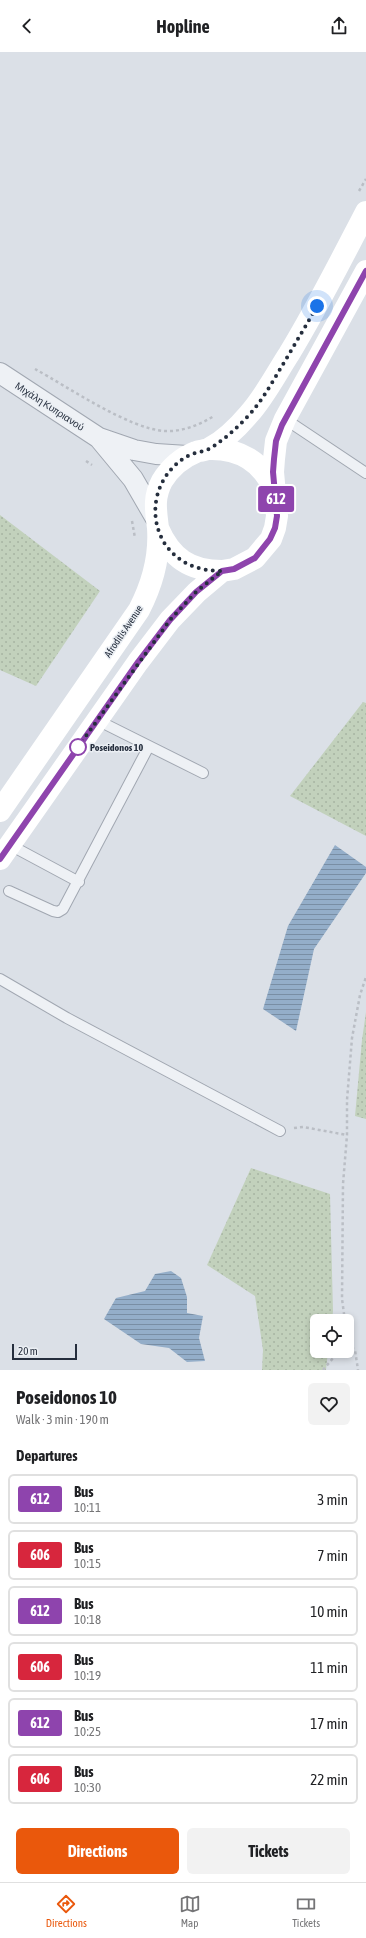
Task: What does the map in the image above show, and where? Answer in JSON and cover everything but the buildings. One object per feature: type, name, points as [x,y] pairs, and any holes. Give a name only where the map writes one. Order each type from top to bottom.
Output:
[{"type":"main road","name":"Afroditis Avenue","points":[[0,811],[139,610],[153,579],[157,559],[157,493],[162,482],[172,467],[187,456],[209,449],[234,430],[263,396],[310,319],[366,212]]},
{"type":"main road","points":[[157,523],[169,549],[178,558],[199,569],[222,571],[234,569],[255,558],[270,539],[275,528],[277,516],[274,459],[276,441],[285,418],[366,271]]},
{"type":"main road","points":[[209,449],[234,451],[250,459],[263,471],[275,492]]},
{"type":"main road","points":[[5,852],[97,720],[170,620],[196,592],[222,571]]},
{"type":"street","name":"Μιχάλη Κυπριανού","points":[[0,373],[99,438],[134,450],[156,454],[187,456]]},
{"type":"street","name":"Μιχάλη Κυπριανού","points":[[99,438],[133,479],[157,523]]},
{"type":"lane","points":[[285,418],[366,474]]},
{"type":"lane","points":[[97,720],[203,773]]},
{"type":"lane","points":[[9,891],[53,911],[58,912],[63,910],[149,746]]},
{"type":"lane","points":[[5,852],[79,882]]},
{"type":"lane","points":[[0,979],[67,1018],[280,1131]]},
{"type":"path","points":[[358,192],[366,179]]},
{"type":"path","points":[[33,368],[114,413],[150,429],[166,431],[182,430],[200,424],[219,413]]},
{"type":"path","points":[[86,461],[98,469]]},
{"type":"path","points":[[130,513],[135,543]]},
{"type":"path","points":[[344,1314],[342,1299],[343,1184],[347,1135],[347,1100],[352,1038],[360,995],[366,977]]},
{"type":"path","points":[[280,1131],[303,1128],[347,1135]]},
{"type":"path","points":[[354,1349],[358,1370]]},
{"type":"path","points":[[323,1370],[333,1358]]},
{"type":"green space","points":[[0,515],[100,591],[36,686],[0,670]]},
{"type":"green space","points":[[363,702],[366,703],[366,836],[290,796]]},
{"type":"green space","points":[[366,1012],[366,1119],[355,1116]]},
{"type":"green space","points":[[251,1168],[330,1194],[333,1314],[310,1314],[310,1358],[327,1358],[326,1370],[262,1370],[263,1350],[255,1296],[207,1265]]},
{"type":"water","points":[[335,845],[366,867],[366,873],[314,949],[296,1031],[263,1009],[288,926]]},
{"type":"water","points":[[171,1271],[181,1278],[187,1297],[187,1313],[203,1316],[199,1338],[205,1361],[187,1362],[169,1348],[141,1344],[104,1319],[116,1298],[145,1291],[155,1274]]},
{"type":"bus line","name":"612","points":[[0,859],[138,662],[170,620],[196,592],[222,571],[234,569],[245,564],[255,558],[264,549],[275,528],[277,516],[273,472],[276,441],[285,418],[366,271]]},
{"type":"place","name":"Poseidonos 10","points":[[78,747]]},
{"type":"route","points":[[78,747],[138,662],[170,620],[196,592],[222,571],[199,569],[178,558],[169,549],[158,528],[155,517],[157,493],[162,482],[168,472],[177,463],[198,451],[209,449],[224,439],[250,413],[263,396],[317,306]]}]
